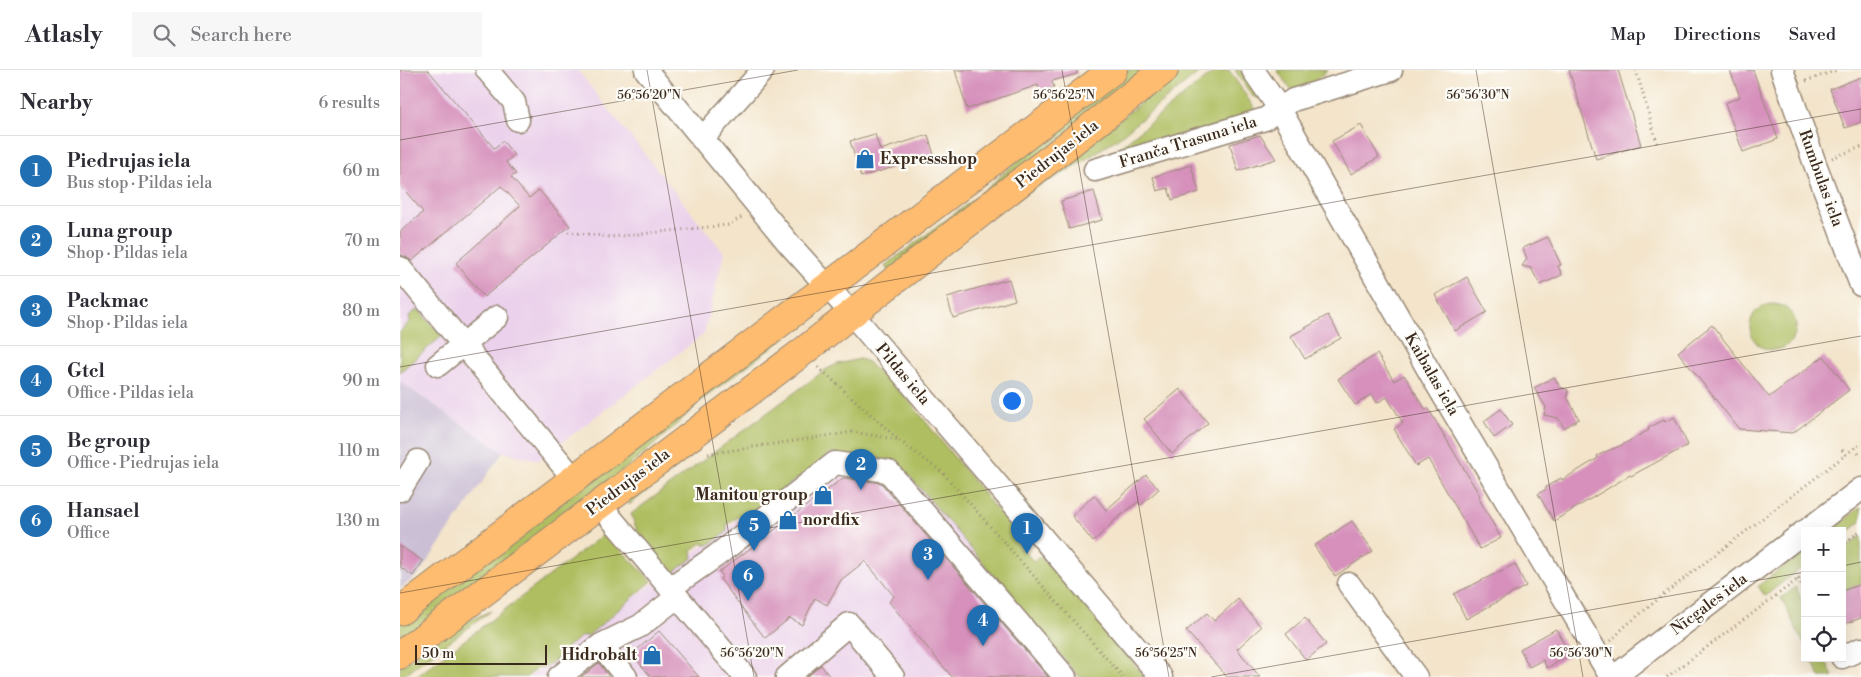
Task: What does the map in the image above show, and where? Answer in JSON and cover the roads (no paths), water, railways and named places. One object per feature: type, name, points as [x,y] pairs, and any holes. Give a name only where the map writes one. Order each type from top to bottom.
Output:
[{"type":"main road","name":"Piedrujas iela","points":[[400,611],[1112,70]]},
{"type":"main road","name":"Piedrujas iela","points":[[400,655],[852,314],[1164,70]]},
{"type":"street","points":[[487,70],[514,102],[518,120]]},
{"type":"street","name":"Pildas iela","points":[[646,70],[790,245],[852,314],[1161,677]]},
{"type":"street","points":[[702,139],[763,70]]},
{"type":"street","name":"Kaibalas iela","points":[[1253,70],[1279,108],[1437,384],[1612,677]]},
{"type":"street","name":"Franča Trasuna iela","points":[[1096,170],[1264,119],[1293,100],[1391,70]]},
{"type":"street","name":"Rumbulas iela","points":[[1792,75],[1814,164],[1861,285]]},
{"type":"street","points":[[400,268],[574,480]]},
{"type":"street","points":[[438,365],[497,317]]},
{"type":"street","points":[[400,490],[418,461]]},
{"type":"street","points":[[559,677],[601,645],[640,626],[673,593],[716,556],[835,463],[888,471],[1065,677]]},
{"type":"street","name":"Nīcgales iela","points":[[1810,527],[1861,489]]},
{"type":"street","points":[[599,504],[745,677]]},
{"type":"street","name":"Nīcgales iela","points":[[1612,677],[1801,534]]},
{"type":"street","points":[[1349,584],[1416,677]]},
{"type":"street","points":[[787,677],[849,624],[894,677]]},
{"type":"street","points":[[601,645],[626,677]]},
{"type":"street","points":[[1846,655],[1861,649]]},
{"type":"place","name":"Expressshop","points":[[865,159]]},
{"type":"place","name":"Luna group","points":[[861,490]]},
{"type":"place","name":"Manitou group","points":[[823,495]]},
{"type":"place","name":"nordfix","points":[[788,520]]},
{"type":"place","name":"Be group","points":[[754,551]]},
{"type":"place","name":"Piedrujas iela","points":[[1027,554]]},
{"type":"place","name":"Packmac","points":[[928,580]]},
{"type":"place","name":"Hansael","points":[[748,601]]},
{"type":"place","name":"Gtcl","points":[[983,646]]},
{"type":"place","name":"Hidrobalt","points":[[652,655]]}]
